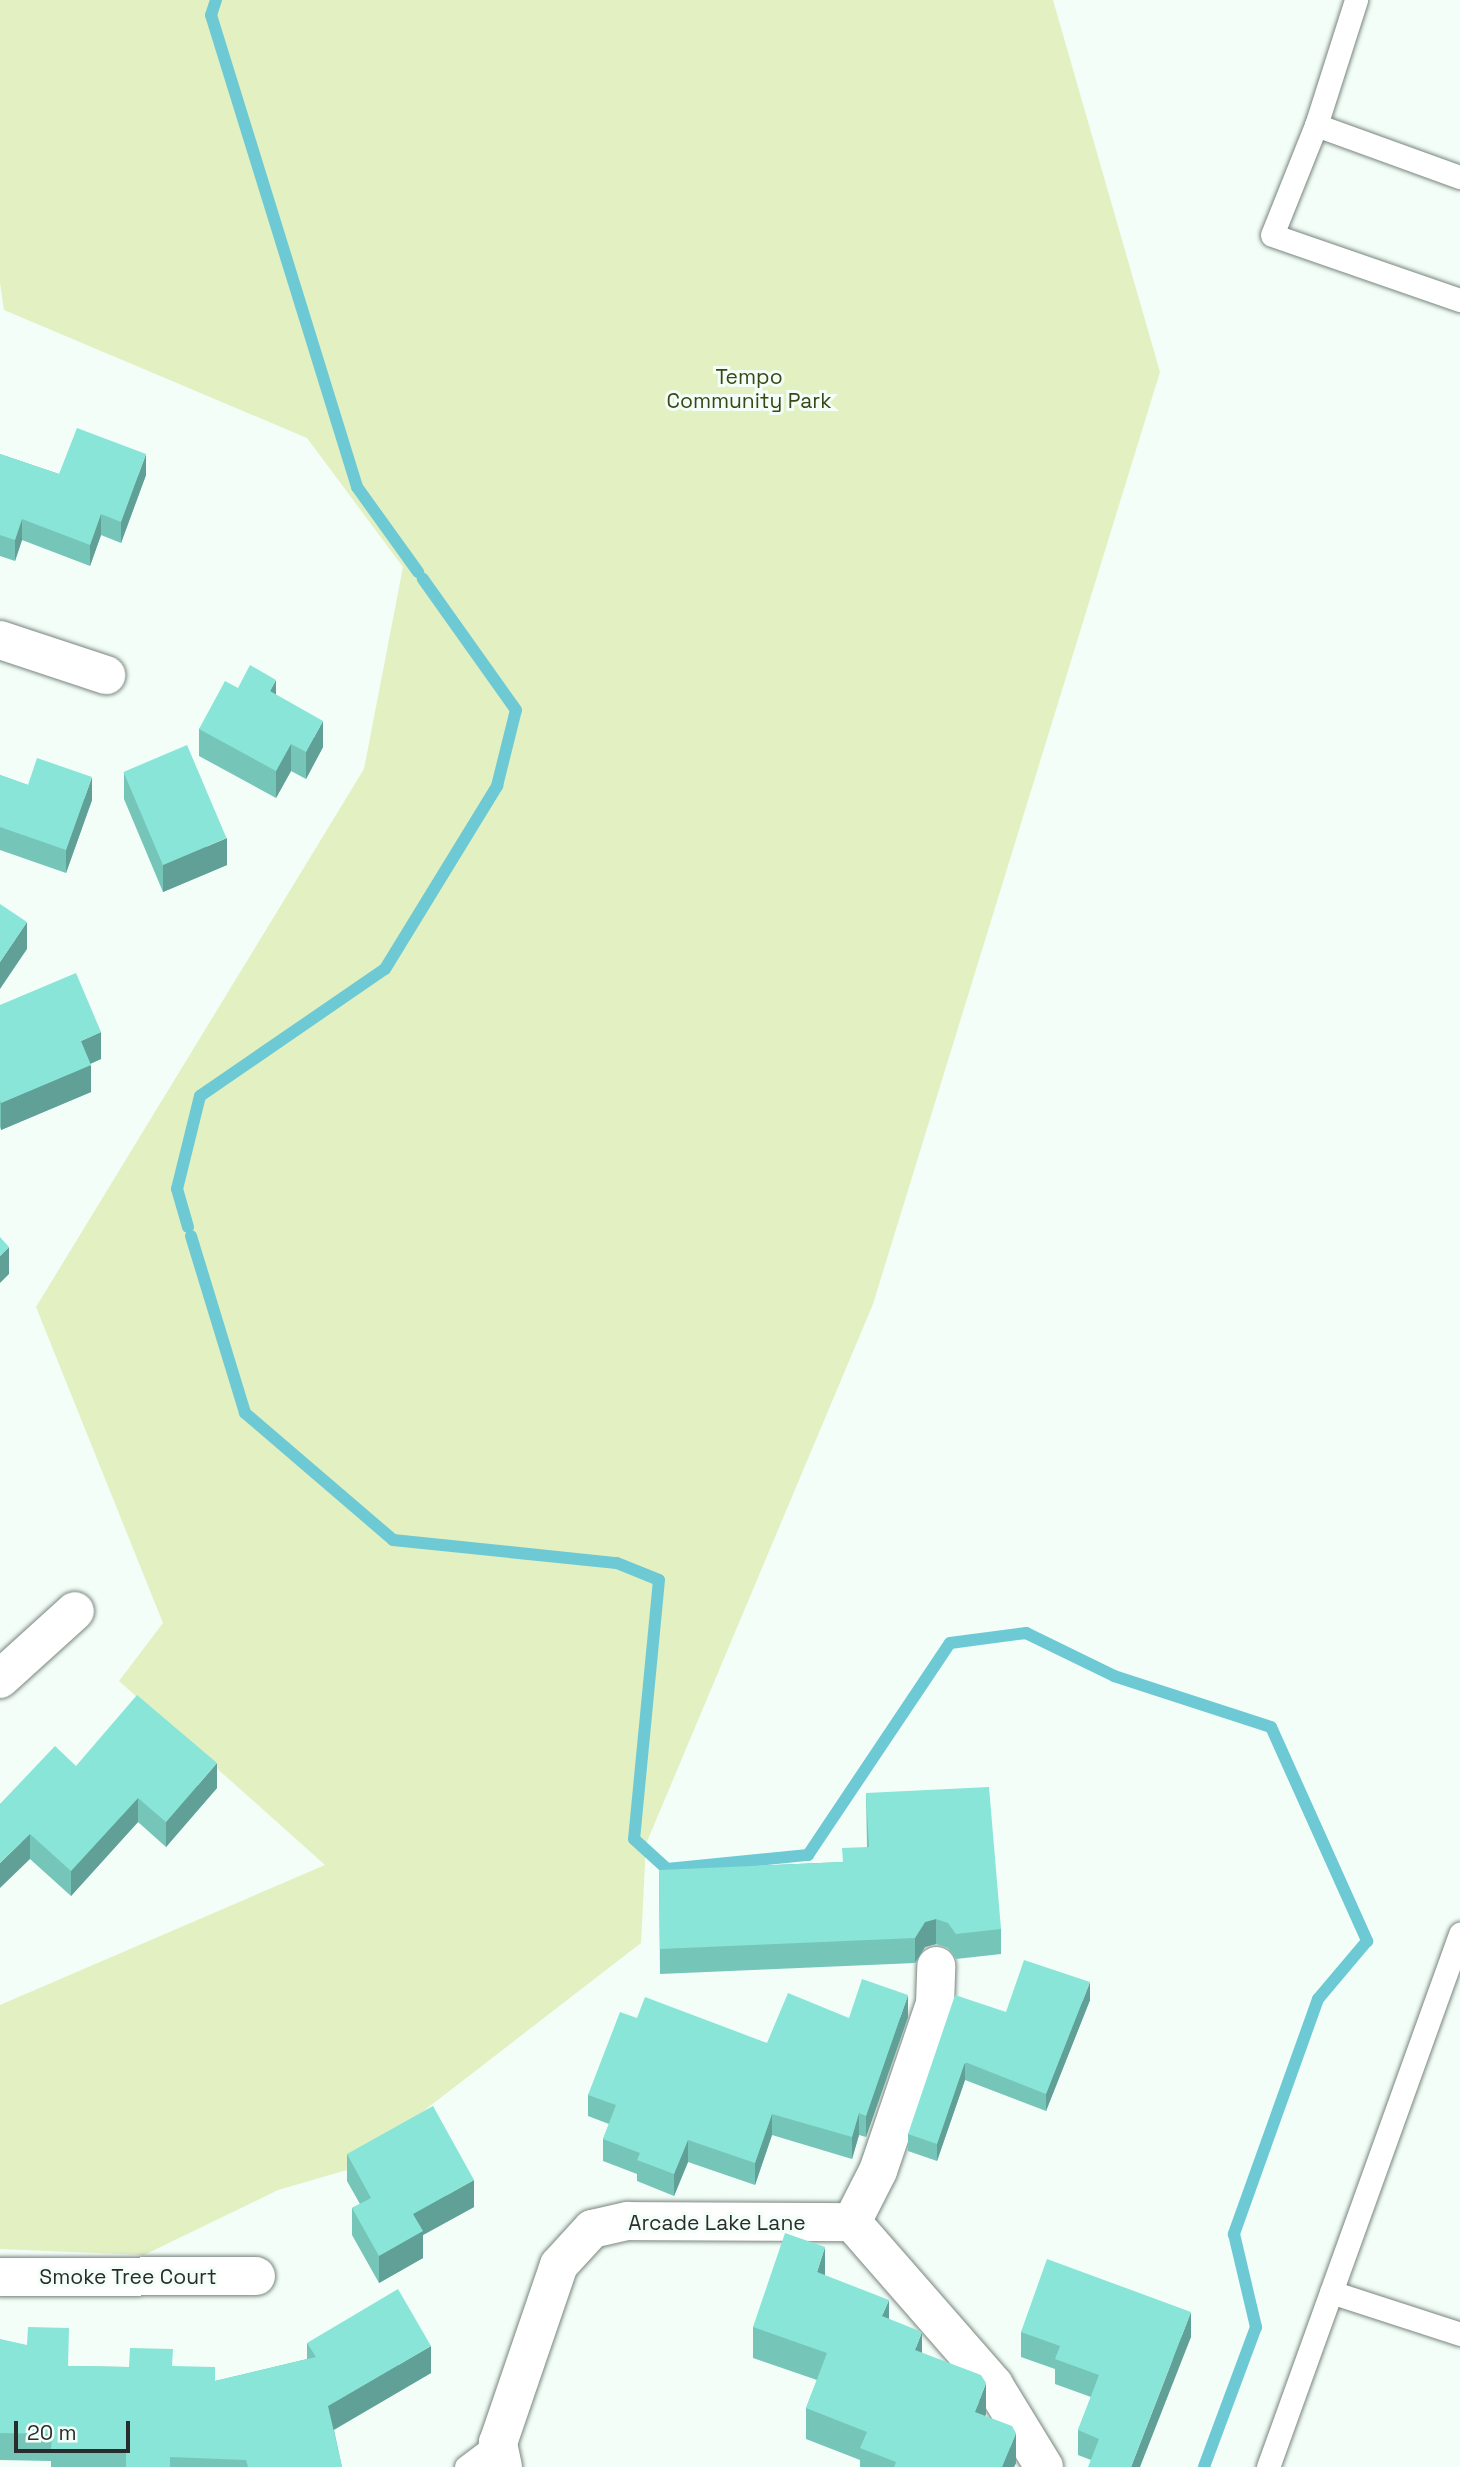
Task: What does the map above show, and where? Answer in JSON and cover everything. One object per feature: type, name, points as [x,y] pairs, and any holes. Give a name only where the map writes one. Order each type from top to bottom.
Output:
[{"type":"street","points":[[0,640],[106,675]]},
{"type":"street","points":[[0,1679],[75,1611]]},
{"type":"street","points":[[936,1966],[935,2004],[878,2171],[852,2222],[994,2385],[1044,2467]]},
{"type":"street","name":"Arcade Lake Lane","points":[[501,2455],[559,2265],[592,2229],[628,2221],[852,2222]]},
{"type":"street","name":"Smoke Tree Court","points":[[0,2277],[256,2276]]},
{"type":"lane","points":[[1356,0],[1316,125],[1272,235],[1460,300]]},
{"type":"lane","points":[[1316,125],[1460,177]]},
{"type":"lane","points":[[1268,2467],[1460,1934]]},
{"type":"lane","points":[[1331,2292],[1460,2334]]},
{"type":"lane","points":[[466,2467],[501,2455]]},
{"type":"green space","name":"Tempo Community Park","points":[[0,0],[1053,0],[1160,372],[873,1304],[646,1844],[641,1943],[347,2170],[278,2190],[144,2255],[0,2249],[0,2005],[325,1865],[119,1681],[163,1623],[36,1307],[364,769],[403,567],[307,438],[4,310],[0,283]]},
{"type":"building","points":[[77,428],[146,454],[121,522],[101,514],[90,545],[22,519],[15,540],[0,535],[0,454],[59,474]]},
{"type":"building","points":[[250,665],[276,680],[270,691],[323,721],[306,752],[291,744],[276,771],[199,729],[225,681],[238,688]]},
{"type":"building","points":[[187,745],[226,838],[163,865],[123,772]]},
{"type":"building","points":[[37,758],[92,777],[66,850],[0,827],[0,775],[28,785]]},
{"type":"building","points":[[0,904],[27,922],[0,962]]},
{"type":"building","points":[[76,973],[101,1032],[81,1041],[91,1065],[1,1103],[0,1005]]},
{"type":"building","points":[[0,1237],[9,1247],[0,1256]]},
{"type":"building","points":[[137,1695],[217,1763],[166,1822],[138,1798],[71,1871],[30,1834],[0,1863],[0,1804],[55,1746],[76,1766]]},
{"type":"building","points":[[989,1787],[1001,1929],[956,1934],[948,1923],[936,1919],[925,1922],[915,1938],[660,1949],[659,1870],[843,1862],[842,1848],[869,1847],[866,1793]]},
{"type":"building","points":[[1024,1960],[1090,1982],[1046,2094],[965,2062],[937,2144],[908,2134],[955,1995],[1006,2012]]},
{"type":"building","points":[[862,1979],[908,1995],[866,2116],[859,2113],[852,2137],[772,2114],[755,2163],[688,2140],[674,2174],[637,2160],[640,2153],[603,2139],[616,2105],[588,2095],[620,2012],[637,2018],[645,1997],[767,2043],[788,1993],[849,2018]]},
{"type":"building","points":[[433,2106],[474,2180],[413,2214],[423,2231],[379,2256],[352,2208],[371,2198],[347,2154]]},
{"type":"building","points":[[785,2233],[825,2247],[817,2272],[889,2300],[882,2316],[922,2332],[915,2350],[981,2375],[986,2383],[975,2412],[1012,2426],[1016,2433],[1002,2467],[894,2467],[896,2462],[860,2448],[867,2432],[806,2408],[827,2353],[753,2327]]},
{"type":"building","points":[[1047,2259],[1191,2312],[1131,2467],[1088,2467],[1099,2439],[1078,2430],[1099,2375],[1055,2359],[1060,2346],[1021,2332]]},
{"type":"building","points":[[398,2289],[431,2346],[328,2406],[342,2467],[248,2467],[246,2460],[170,2457],[170,2467],[126,2467],[126,2451],[51,2449],[52,2434],[0,2433],[0,2339],[27,2345],[28,2327],[69,2328],[68,2366],[129,2367],[130,2348],[173,2349],[172,2366],[215,2367],[215,2381],[316,2357],[307,2343]]},
{"type":"waterway","points":[[216,0],[211,15],[357,487],[418,572]]},
{"type":"waterway","points":[[188,1227],[177,1189],[200,1096],[385,969],[497,786],[516,710],[423,579]]},
{"type":"waterway","points":[[191,1236],[245,1413],[393,1540],[617,1563],[659,1580],[634,1839],[667,1869],[808,1855],[950,1643],[1026,1633],[1114,1676],[1271,1727],[1367,1941],[1318,1999],[1234,2234],[1256,2327],[1204,2467]]}]
